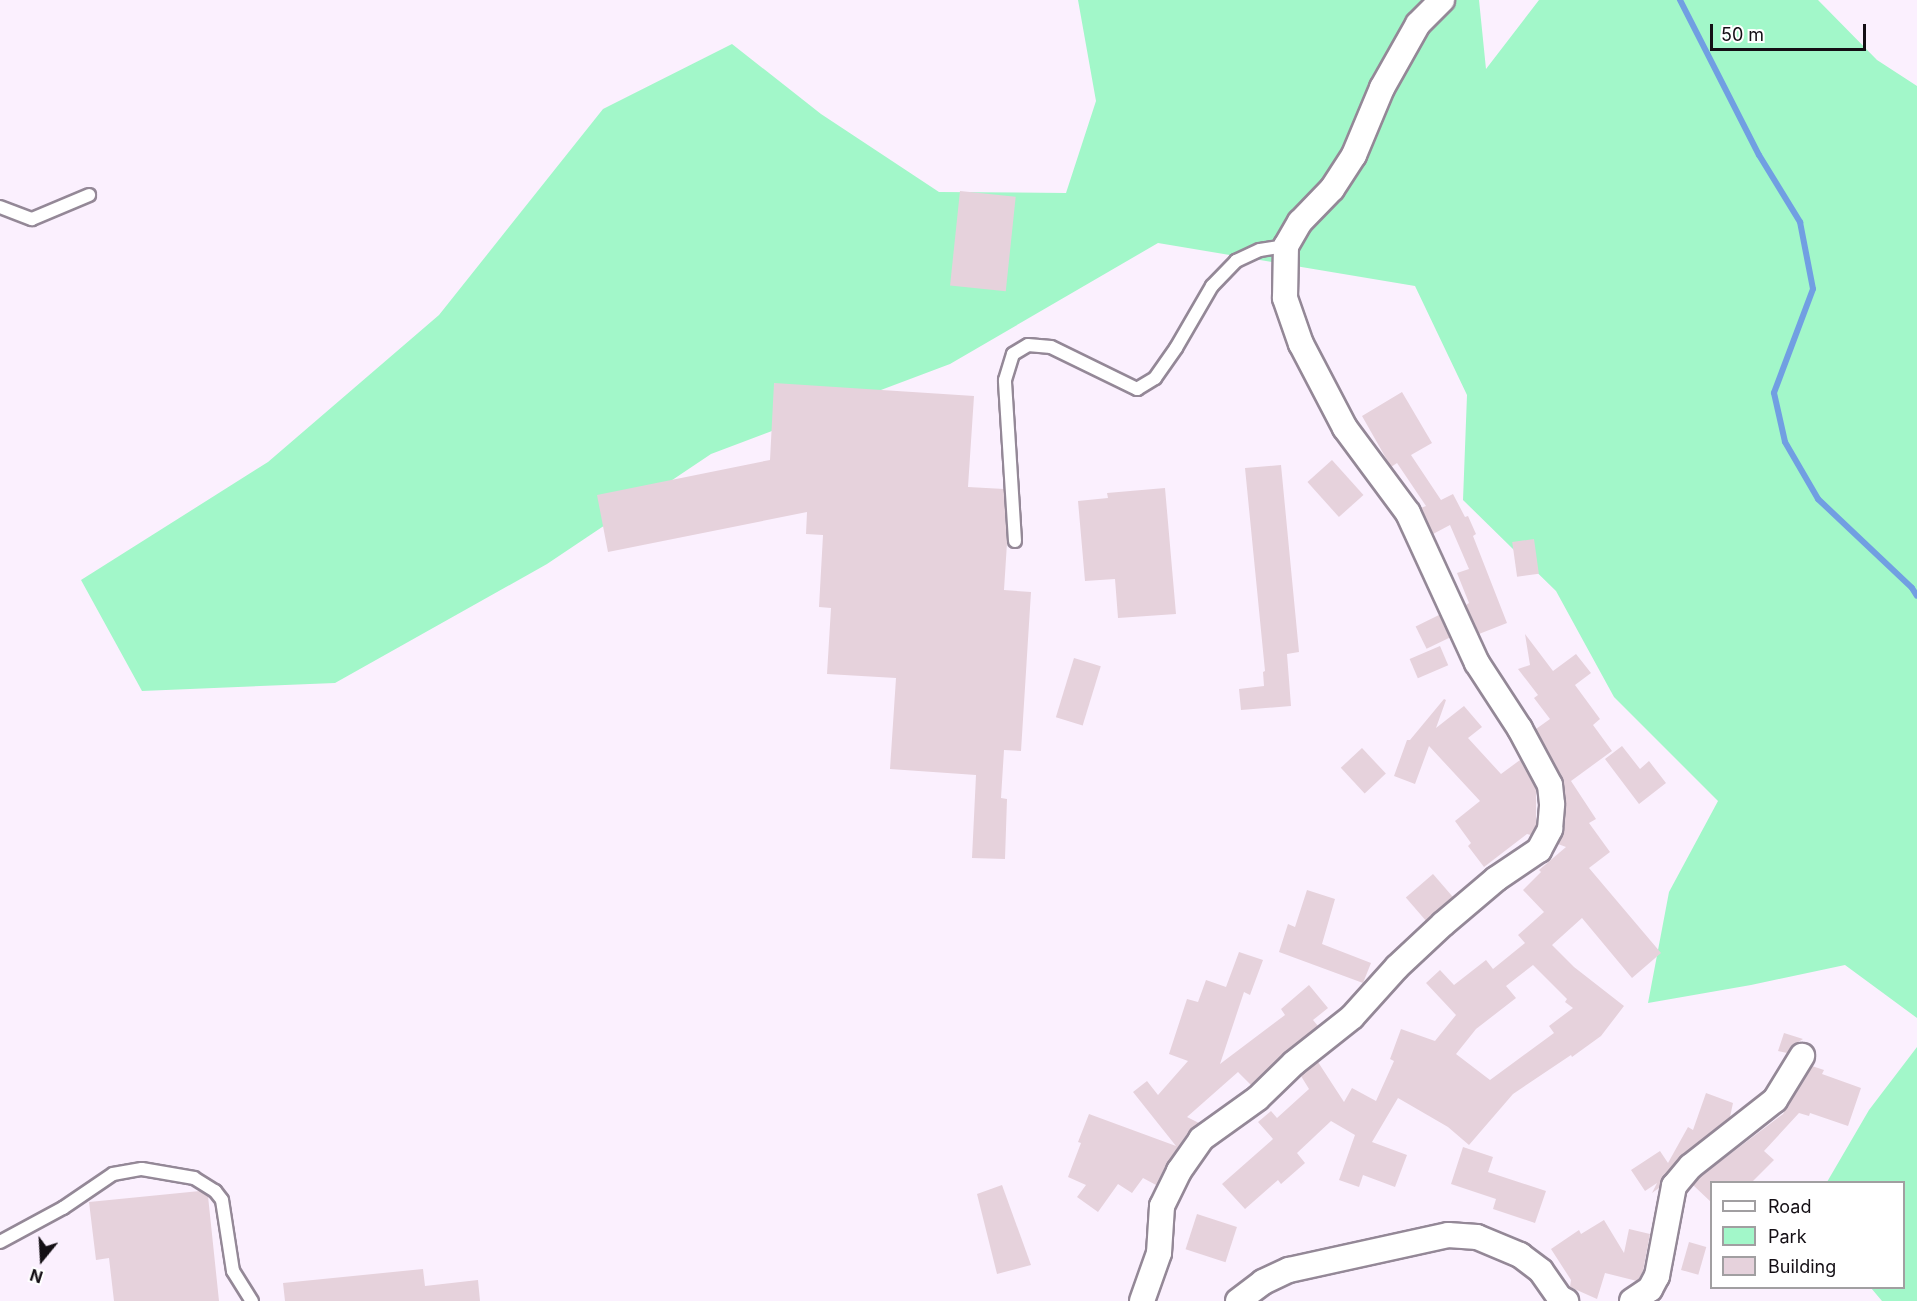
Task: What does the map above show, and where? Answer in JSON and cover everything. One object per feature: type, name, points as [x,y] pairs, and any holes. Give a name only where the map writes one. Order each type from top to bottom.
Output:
[{"type":"street","points":[[1142,1301],[1159,1253],[1162,1206],[1179,1171],[1201,1139],[1258,1098],[1294,1063],[1352,1017],[1397,967],[1443,924],[1496,879],[1539,850],[1550,829],[1552,804],[1550,785],[1520,729],[1477,663],[1408,513],[1345,428],[1301,344],[1285,298],[1286,246],[1300,222],[1332,189],[1354,155],[1382,88],[1418,24],[1442,0]]},
{"type":"street","points":[[1632,1301],[1650,1289],[1657,1276],[1674,1186],[1691,1166],[1775,1100],[1802,1056]]},
{"type":"street","points":[[1238,1301],[1263,1282],[1289,1270],[1448,1235],[1477,1237],[1520,1255],[1541,1270],[1560,1298],[1566,1301]]},
{"type":"lane","points":[[0,207],[32,219],[89,195]]},
{"type":"lane","points":[[1015,541],[1005,380],[1013,354],[1028,345],[1051,347],[1137,389],[1155,378],[1176,348],[1212,286],[1236,261],[1260,250],[1286,246]]},
{"type":"lane","points":[[0,1242],[63,1208],[113,1174],[142,1169],[194,1178],[215,1191],[222,1200],[233,1270],[252,1301]]},
{"type":"green space","points":[[1078,0],[1479,0],[1486,69],[1539,0],[1818,0],[1877,60],[1917,86],[1917,1018],[1845,965],[1751,985],[1648,1003],[1669,892],[1718,801],[1614,697],[1556,591],[1463,500],[1467,395],[1415,286],[1158,243],[950,364],[711,454],[547,564],[335,683],[142,691],[81,580],[268,462],[439,315],[603,109],[732,44],[821,114],[939,192],[1066,193],[1096,101]]},
{"type":"green space","points":[[1917,1047],[1917,1301],[1882,1301],[1872,1289],[1905,1289],[1905,1181],[1828,1181],[1869,1110]]},
{"type":"building","points":[[960,191],[1016,197],[1006,291],[950,285]]},
{"type":"building","points":[[774,383],[974,396],[968,487],[1004,489],[1007,543],[1004,590],[1031,592],[1021,751],[1004,750],[1001,798],[1007,799],[1005,859],[972,858],[976,775],[890,769],[896,678],[827,674],[831,608],[819,607],[823,535],[806,534],[807,512],[608,552],[597,495],[770,460]]},
{"type":"building","points":[[1402,392],[1432,443],[1411,455],[1441,500],[1453,494],[1465,517],[1468,516],[1476,534],[1473,536],[1507,623],[1479,634],[1466,605],[1469,603],[1457,573],[1469,569],[1450,525],[1433,534],[1421,508],[1426,506],[1397,463],[1391,467],[1362,416]]},
{"type":"building","points":[[1332,460],[1363,495],[1339,517],[1307,482]]},
{"type":"building","points":[[1281,465],[1299,652],[1287,654],[1291,706],[1241,710],[1239,689],[1264,686],[1263,672],[1265,671],[1245,468]]},
{"type":"building","points":[[1165,488],[1176,614],[1118,618],[1115,579],[1085,581],[1078,501],[1108,498],[1107,493]]},
{"type":"building","points":[[1534,539],[1539,574],[1517,577],[1512,542]]},
{"type":"building","points":[[1439,615],[1450,637],[1427,649],[1416,626]]},
{"type":"building","points":[[1525,634],[1553,671],[1576,654],[1591,673],[1575,685],[1600,719],[1593,725],[1612,751],[1571,781],[1596,819],[1589,823],[1610,852],[1589,868],[1661,953],[1632,978],[1582,918],[1552,945],[1574,967],[1624,1006],[1601,1036],[1513,1094],[1469,1145],[1448,1127],[1398,1098],[1372,1142],[1407,1155],[1395,1187],[1363,1175],[1359,1187],[1339,1180],[1355,1135],[1331,1121],[1297,1153],[1305,1163],[1281,1184],[1278,1180],[1245,1209],[1222,1184],[1273,1139],[1258,1122],[1271,1111],[1277,1118],[1309,1089],[1301,1076],[1318,1062],[1344,1102],[1352,1088],[1376,1101],[1394,1061],[1390,1059],[1401,1029],[1435,1041],[1456,1015],[1426,983],[1440,970],[1454,985],[1486,960],[1493,969],[1525,943],[1518,935],[1544,912],[1523,890],[1541,872],[1539,870],[1566,847],[1558,844],[1564,831],[1566,803],[1563,779],[1536,729],[1550,719],[1534,698],[1538,695],[1518,669],[1530,665]],"holes":[[[1533,965],[1567,999],[1565,1002],[1573,1008],[1549,1026],[1554,1033],[1490,1080],[1456,1054],[1476,1029],[1516,998],[1506,986]]]},
{"type":"building","points":[[1440,646],[1448,665],[1418,678],[1410,659]]},
{"type":"building","points":[[1074,658],[1101,666],[1083,725],[1056,717]]},
{"type":"building","points":[[1444,699],[1446,700],[1436,728],[1464,706],[1482,727],[1468,738],[1501,774],[1520,760],[1536,789],[1536,825],[1531,835],[1527,834],[1484,867],[1468,846],[1471,843],[1455,821],[1480,801],[1429,746],[1415,784],[1394,776],[1407,740],[1410,740]]},
{"type":"building","points":[[1622,746],[1640,769],[1649,761],[1666,783],[1639,804],[1605,759]]},
{"type":"building","points":[[1362,748],[1386,774],[1365,793],[1341,768]]},
{"type":"building","points":[[1433,874],[1453,897],[1426,920],[1406,898]]},
{"type":"building","points":[[1307,890],[1335,899],[1322,944],[1371,963],[1363,983],[1279,952],[1288,924],[1295,927]]},
{"type":"building","points":[[1239,952],[1263,960],[1250,995],[1244,992],[1220,1064],[1285,1015],[1281,1009],[1309,985],[1328,1008],[1313,1020],[1318,1026],[1284,1053],[1251,1085],[1238,1072],[1187,1117],[1199,1123],[1189,1131],[1167,1163],[1156,1185],[1143,1178],[1132,1193],[1118,1184],[1098,1212],[1077,1197],[1086,1185],[1068,1177],[1089,1114],[1176,1146],[1133,1092],[1147,1081],[1158,1095],[1188,1061],[1169,1054],[1187,999],[1198,1002],[1206,980],[1226,987]]},
{"type":"building","points":[[1784,1033],[1803,1039],[1787,1053],[1778,1051]]},
{"type":"building","points":[[1812,1066],[1824,1070],[1822,1074],[1861,1088],[1848,1126],[1810,1113],[1809,1116],[1799,1113],[1764,1151],[1774,1160],[1753,1181],[1710,1181],[1710,1201],[1693,1185],[1701,1176],[1783,1114]]},
{"type":"building","points":[[1706,1093],[1733,1103],[1730,1117],[1680,1157],[1663,1177],[1659,1188],[1652,1193],[1657,1183],[1645,1191],[1631,1170],[1660,1151],[1668,1163],[1688,1127],[1693,1130]]},
{"type":"building","points":[[1463,1147],[1493,1157],[1488,1172],[1546,1191],[1535,1223],[1493,1209],[1496,1199],[1451,1184]]},
{"type":"building","points":[[1002,1185],[1031,1265],[997,1274],[977,1194]]},
{"type":"building","points":[[200,1191],[208,1196],[219,1301],[114,1301],[109,1258],[96,1260],[89,1202]]},
{"type":"building","points":[[1197,1214],[1237,1227],[1226,1262],[1186,1249]]},
{"type":"building","points":[[1604,1220],[1624,1253],[1629,1229],[1650,1234],[1643,1271],[1639,1279],[1637,1281],[1605,1273],[1597,1299],[1570,1287],[1571,1280],[1551,1249],[1579,1230],[1581,1234]]},
{"type":"building","points":[[1689,1242],[1706,1247],[1698,1275],[1681,1270]]},
{"type":"building","points":[[423,1269],[425,1286],[478,1280],[480,1301],[285,1301],[283,1283]]},
{"type":"waterway","points":[[1680,0],[1759,155],[1800,222],[1813,289],[1774,393],[1785,442],[1818,499],[1912,588],[1917,596]]}]
